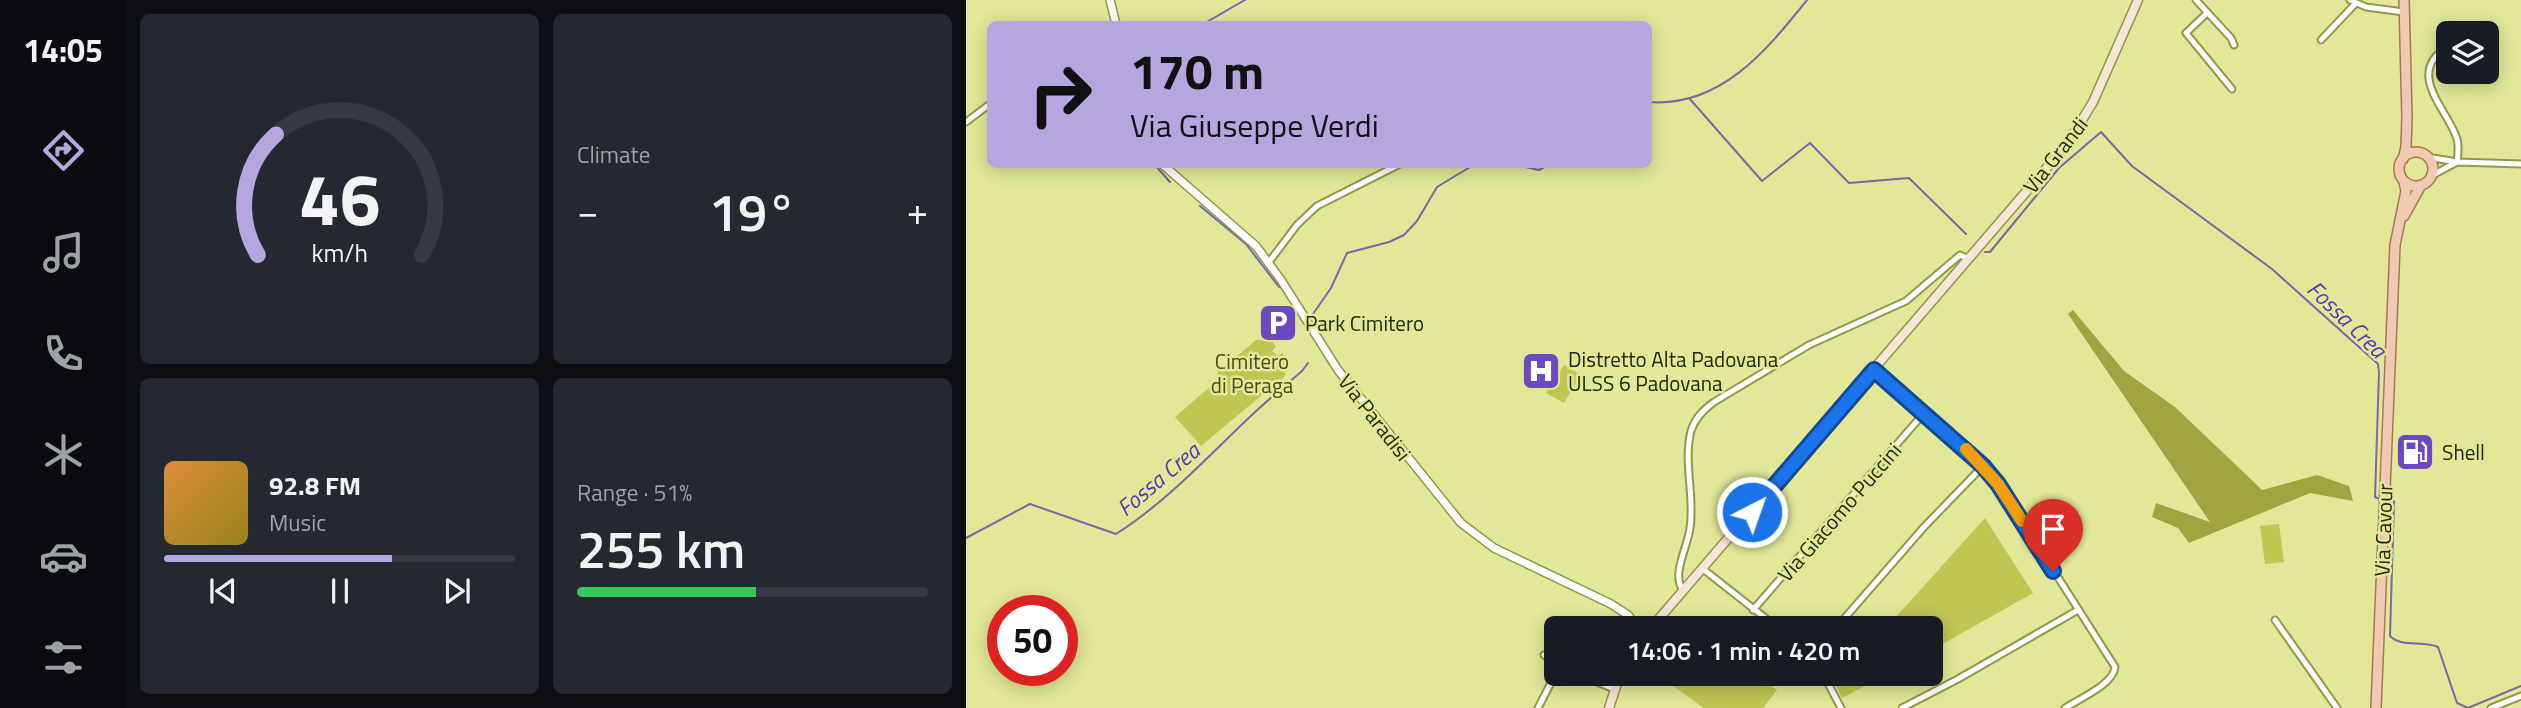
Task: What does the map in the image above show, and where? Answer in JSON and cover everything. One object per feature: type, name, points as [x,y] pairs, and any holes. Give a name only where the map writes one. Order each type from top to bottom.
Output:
[{"type":"main road","name":"Via Grandi","points":[[1661,616],[2077,132],[2138,0]]},
{"type":"main road","points":[[2404,0],[2407,117],[2406,147],[2399,168],[2404,182],[2412,186],[2421,185],[2431,176],[2432,166],[2412,143],[2407,117]]},
{"type":"main road","points":[[2403,159],[2410,154],[2423,155]]},
{"type":"main road","name":"Via Cavour","points":[[2376,708],[2395,245],[2406,191],[2404,182]]},
{"type":"main road","name":"Via Cavour","points":[[2398,227],[2421,185]]},
{"type":"main road","points":[[1609,708],[1615,686]]},
{"type":"street","points":[[1111,0],[1115,21]]},
{"type":"street","points":[[2196,0],[2231,38],[2234,45]]},
{"type":"street","points":[[2321,40],[2353,2],[2404,12]]},
{"type":"street","points":[[2207,13],[2186,33],[2232,89]]},
{"type":"street","points":[[2436,57],[2432,61],[2430,82],[2435,100],[2458,140],[2457,162]]},
{"type":"street","points":[[966,122],[987,106]]},
{"type":"street","points":[[2423,155],[2457,162],[2521,164]]},
{"type":"street","points":[[2431,176],[2457,162]]},
{"type":"street","name":"Via Paradisi","points":[[1167,168],[1242,232],[1269,262],[1338,370],[1461,523],[1494,548],[1611,604],[1627,616]]},
{"type":"street","points":[[1269,262],[1297,225],[1317,206],[1392,168]]},
{"type":"street","points":[[1683,590],[1678,576],[1688,543],[1692,512],[1689,441],[1700,414],[1714,402],[1809,345],[1906,301],[1960,255],[1969,259]]},
{"type":"street","points":[[1874,370],[1983,466],[1998,484],[2115,667],[2107,682],[2065,708]]},
{"type":"street","name":"Via Giacomo Puccini","points":[[1754,610],[1924,413]]},
{"type":"street","points":[[1846,616],[1924,527],[1983,466]]},
{"type":"street","points":[[1703,569],[1762,616]]},
{"type":"street","points":[[1902,708],[2078,610]]},
{"type":"street","points":[[2275,620],[2337,708]]},
{"type":"street","points":[[1538,708],[1549,686]]},
{"type":"street","points":[[1607,686],[1614,689]]},
{"type":"street","points":[[1829,686],[1841,708]]},
{"type":"street","points":[[2491,708],[2521,696]]},
{"type":"green space","name":"Cimitero di Peraga","points":[[1256,340],[1272,341],[1276,347],[1272,351],[1278,356],[1282,353],[1286,358],[1285,376],[1201,446],[1175,417],[1219,379],[1217,373]]},
{"type":"green space","points":[[1564,365],[1581,375],[1564,403],[1546,393]]},
{"type":"green space","points":[[1985,518],[2033,593],[1943,644],[1943,616],[1897,616]]},
{"type":"green space","points":[[2279,524],[2284,562],[2265,564],[2260,526]]},
{"type":"green space","points":[[1673,686],[1772,686],[1777,690],[1763,708],[1704,708]]},
{"type":"green space","points":[[1836,686],[1865,686],[1842,698]]},
{"type":"shaded area","points":[[2073,310],[2124,371],[2175,407],[2262,490],[2317,475],[2349,486],[2353,501],[2310,493],[2189,543],[2178,528],[2152,517],[2156,503],[2210,522],[2068,314]]},
{"type":"waterway","points":[[1208,21],[1245,0]]},
{"type":"waterway","points":[[1652,102],[1697,96],[1719,86],[1758,56],[1807,0]]},
{"type":"waterway","name":"Fossa Crea","points":[[1689,98],[1762,181],[1810,143],[1849,183],[1909,178],[1966,234]]},
{"type":"waterway","name":"Fossa Crea","points":[[1985,252],[1990,252],[2059,168],[2101,132],[2132,166],[2272,269],[2378,364],[2375,497],[2382,500]]},
{"type":"waterway","points":[[1158,168],[1170,182]]},
{"type":"waterway","name":"Fossa Crea","points":[[1311,317],[1331,288],[1347,253],[1389,242],[1404,235],[1417,221],[1437,187],[1468,168]]},
{"type":"waterway","name":"Fossa Crea","points":[[1530,168],[1543,168]]},
{"type":"waterway","points":[[1200,206],[1246,244],[1279,287]]},
{"type":"waterway","name":"Fossa Crea","points":[[966,538],[1030,504],[1116,534],[1170,493],[1308,363]]},
{"type":"waterway","name":"Fossa Crea","points":[[2388,500],[2394,501],[2390,636],[2400,642],[2438,647],[2457,703],[2468,708],[2521,686]]},
{"type":"slow traffic","points":[[1966,449],[1998,484],[2022,521]]},
{"type":"place","name":"Park Cimitero","points":[[1278,323]]},
{"type":"place","name":"Distretto Alta Padovana ULSS 6 Padovana","points":[[1541,371]]},
{"type":"place","name":"Shell","points":[[2415,452]]},
{"type":"route","points":[[1752,512],[1874,370],[1983,466],[1998,484],[2053,571]]}]
